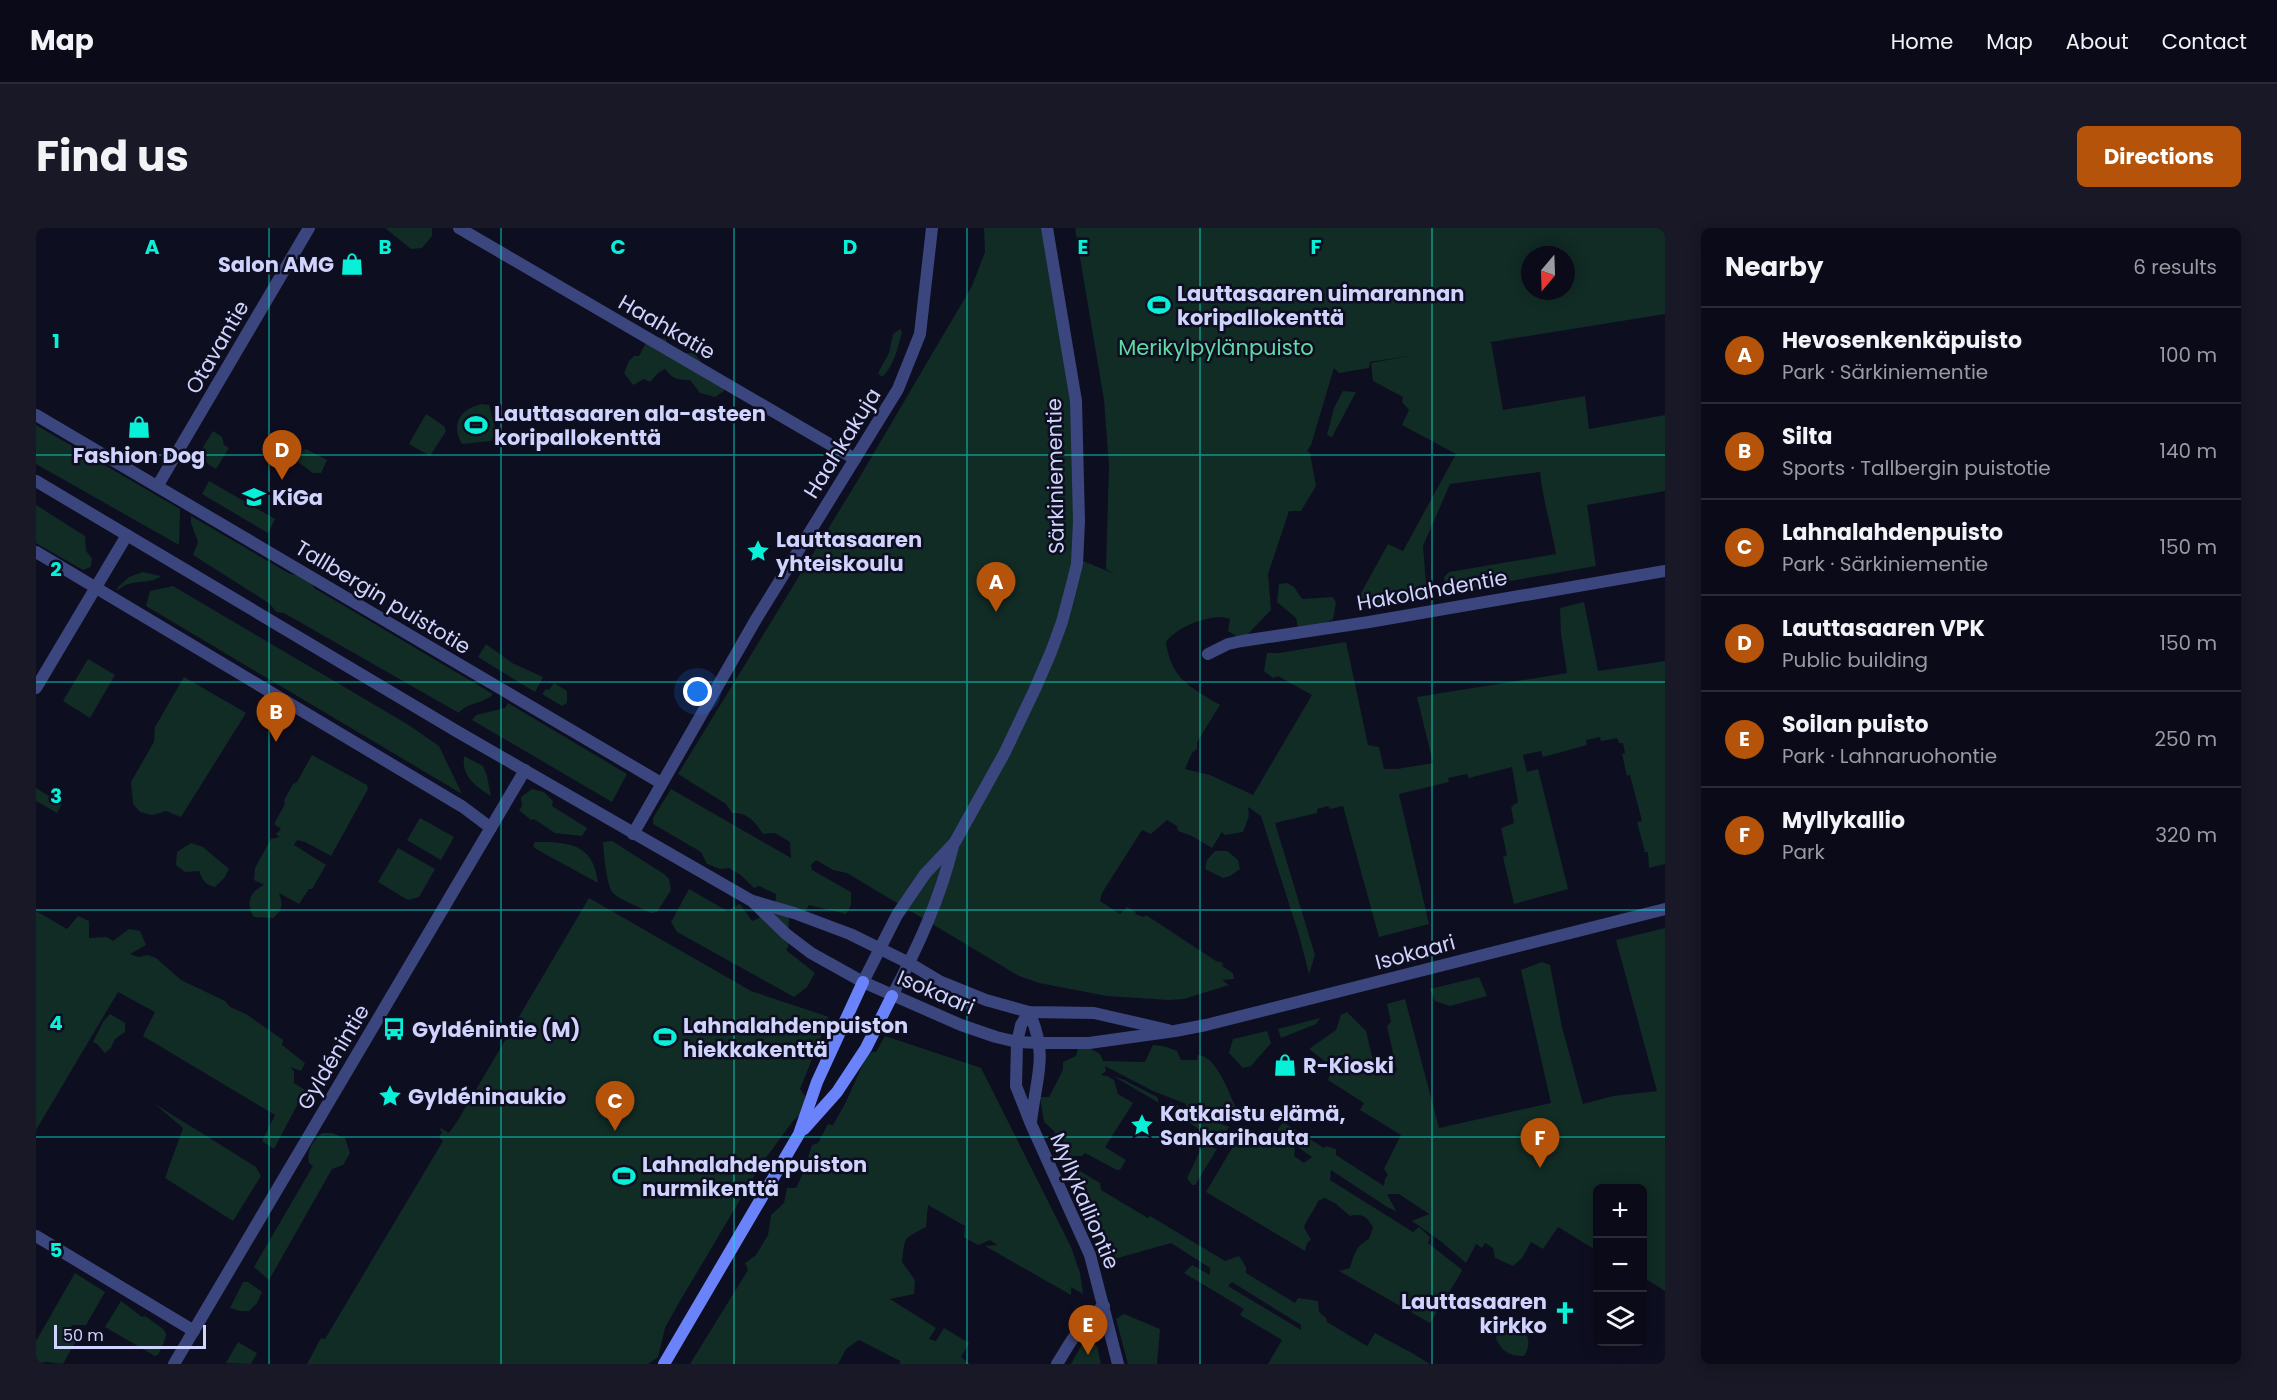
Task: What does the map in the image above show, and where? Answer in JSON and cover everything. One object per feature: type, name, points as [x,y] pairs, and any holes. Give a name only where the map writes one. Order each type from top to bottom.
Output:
[{"type":"main road","name":"Särkiniementie","points":[[664,1364],[799,1134],[817,1082],[863,982]]},
{"type":"main road","name":"Särkiniementie","points":[[799,1134],[837,1092],[866,1048],[892,996]]},
{"type":"street","name":"Otavantie","points":[[158,485],[309,228]]},
{"type":"street","name":"Haahkatie","points":[[459,228],[855,459]]},
{"type":"street","name":"Haahkakuja","points":[[661,783],[755,621],[898,389],[917,342],[922,318],[932,228]]},
{"type":"street","name":"Särkiniementie","points":[[863,982],[904,904],[925,874],[955,842],[1005,752],[1035,689],[1062,622],[1077,564],[1079,521],[1076,400],[1047,228]]},
{"type":"street","name":"Tallbergin puistotie","points":[[36,415],[661,783]]},
{"type":"street","points":[[36,481],[633,834],[752,901],[794,913],[850,934],[879,949]]},
{"type":"street","points":[[36,688],[94,588],[128,535]]},
{"type":"street","points":[[36,552],[463,807],[491,828]]},
{"type":"street","name":"Hakolahdentie","points":[[1208,654],[1228,644],[1665,571]]},
{"type":"street","name":"Gyldénintie","points":[[174,1364],[525,770]]},
{"type":"street","points":[[633,834],[661,783]]},
{"type":"street","name":"Särkiniementie","points":[[892,996],[944,884],[955,842]]},
{"type":"street","points":[[752,901],[786,934],[811,953],[863,982]]},
{"type":"street","name":"Isokaari","points":[[863,982],[961,1024],[1017,1042],[1089,1043],[1175,1031],[1333,994],[1665,909]]},
{"type":"street","name":"Isokaari","points":[[879,949],[939,981],[986,1000],[1029,1012],[1094,1013],[1175,1031]]},
{"type":"street","name":"Myllykalliontie","points":[[1029,1012],[1017,1042],[1016,1086],[1031,1124],[1083,1236],[1093,1265],[1118,1364]]},
{"type":"street","name":"Myllykalliontie","points":[[1029,1012],[1040,1043],[1040,1070],[1034,1094],[1031,1124]]},
{"type":"street","points":[[36,1236],[194,1331]]},
{"type":"street","points":[[1057,1364],[1078,1330],[1092,1314],[1104,1306]]},
{"type":"green space","points":[[385,228],[432,228],[432,236],[422,248],[411,249]]},
{"type":"green space","name":"Merikylpylänpuisto","points":[[984,228],[1045,228],[1074,401],[1078,559],[1115,574],[1106,569],[1109,465],[1104,400],[1075,228],[1665,228],[1665,314],[1491,342],[1503,410],[1585,396],[1589,429],[1665,415],[1665,491],[1587,505],[1596,566],[1446,592],[1444,577],[1449,572],[1556,554],[1540,472],[1450,484],[1423,546],[1427,596],[1361,606],[1356,602],[1388,544],[1403,551],[1456,454],[1402,425],[1409,410],[1402,402],[1403,397],[1373,381],[1371,363],[1408,356],[1370,362],[1369,368],[1339,373],[1334,368],[1311,445],[1307,451],[1310,453],[1316,486],[1301,511],[1289,511],[1268,574],[1271,610],[1247,635],[1236,636],[1228,631],[1230,619],[1223,617],[1195,622],[1178,631],[1166,642],[1172,665],[1177,673],[1191,687],[1220,705],[1197,742],[1197,749],[1192,753],[1185,769],[1210,775],[1253,795],[1312,695],[1278,676],[1273,678],[1264,671],[1267,653],[1346,642],[1368,745],[1379,747],[1384,769],[1397,769],[1433,763],[1417,697],[1567,673],[1560,608],[1584,602],[1598,671],[1665,661],[1665,864],[1649,868],[1648,852],[1645,852],[1637,822],[1642,821],[1622,754],[1625,753],[1623,743],[1619,743],[1617,738],[1601,741],[1600,737],[1586,740],[1587,745],[1543,757],[1541,751],[1523,755],[1527,772],[1538,769],[1568,889],[1514,904],[1503,857],[1507,855],[1501,828],[1514,823],[1511,807],[1518,802],[1512,767],[1469,778],[1467,774],[1448,778],[1449,782],[1399,794],[1429,924],[1379,937],[1343,806],[1330,809],[1328,806],[1317,809],[1317,813],[1275,823],[1315,955],[1309,974],[1261,816],[1248,807],[1249,816],[1243,832],[1225,835],[1222,832],[1212,848],[1178,831],[1177,826],[1167,820],[1151,834],[1142,830],[1102,893],[1100,901],[1120,914],[1127,907],[1136,912],[1135,914],[1144,917],[1146,915],[1216,961],[1223,963],[1222,966],[1233,973],[1234,979],[1222,980],[1229,985],[1184,999],[1107,996],[1039,983],[1019,976],[847,873],[833,870],[816,860],[811,865],[812,870],[851,892],[851,905],[846,914],[809,905],[804,913],[789,917],[786,950],[815,973],[807,987],[794,997],[677,932],[671,922],[689,889],[729,912],[740,904],[752,921],[775,911],[776,894],[759,886],[754,888],[742,876],[729,868],[720,869],[707,864],[701,852],[653,824],[653,818],[671,789],[791,858],[790,842],[775,833],[763,834],[751,819],[743,814],[732,813],[726,804],[678,774],[858,480],[972,286],[985,252]]},
{"type":"green space","points":[[900,329],[902,332],[895,356],[882,377],[878,373],[889,353],[893,334]]},
{"type":"green space","points":[[654,336],[666,339],[667,344],[683,353],[694,353],[706,368],[723,378],[724,391],[715,397],[700,393],[690,380],[676,378],[665,369],[650,382],[644,379],[633,385],[624,373],[629,361],[634,356],[639,356],[647,341]]},
{"type":"green space","points":[[1343,391],[1356,392],[1332,437],[1327,435],[1334,408]]},
{"type":"green space","name":"Lauttasaaren ala-asteen koripallokenttä","points":[[482,404],[489,405],[496,432],[491,441],[462,444],[457,430],[460,418],[468,409]]},
{"type":"green space","points":[[426,414],[444,426],[446,431],[430,456],[409,444]]},
{"type":"green space","points":[[36,425],[180,509],[179,545],[36,464]]},
{"type":"green space","points":[[213,431],[222,437],[224,445],[229,448],[216,469],[197,457]]},
{"type":"green space","points":[[306,449],[327,460],[321,473],[313,473],[298,462]]},
{"type":"green space","points":[[209,481],[275,519],[268,533],[202,494]]},
{"type":"green space","points":[[36,505],[85,536],[86,551],[92,558],[91,567],[83,570],[36,543]]},
{"type":"green space","points":[[191,516],[290,574],[308,579],[314,588],[493,694],[485,700],[462,709],[459,713],[284,613],[276,612],[270,604],[193,555],[198,542],[191,523]]},
{"type":"green space","points":[[143,572],[161,576],[151,581],[128,584],[117,591],[118,587],[129,577]]},
{"type":"green space","points":[[1287,583],[1294,587],[1302,599],[1333,597],[1336,603],[1333,619],[1305,634],[1298,627],[1296,618],[1277,602],[1279,584]]},
{"type":"green space","points":[[173,586],[407,724],[439,746],[462,794],[146,606],[150,591]]},
{"type":"green space","points":[[486,644],[512,663],[543,677],[535,692],[478,657]]},
{"type":"green space","points":[[88,659],[115,675],[90,718],[63,701]]},
{"type":"green space","points":[[184,677],[246,713],[181,817],[166,811],[152,815],[140,812],[133,804],[131,782],[154,742],[155,727]]},
{"type":"green space","points":[[554,683],[567,691],[567,703],[562,706],[542,694]]},
{"type":"green space","points":[[508,703],[627,774],[612,802],[472,720],[476,715],[505,708]]},
{"type":"green space","points":[[312,755],[367,785],[368,789],[331,856],[305,842],[297,840],[294,845],[326,865],[312,889],[309,889],[299,904],[279,893],[281,907],[273,918],[254,917],[251,912],[250,898],[264,885],[254,880],[255,868],[271,839],[279,837],[276,834],[281,829],[274,824],[285,804],[284,800]]},
{"type":"green space","points":[[464,756],[483,766],[491,796],[475,785],[467,775]]},
{"type":"green space","points":[[36,788],[62,804],[57,813],[36,801]]},
{"type":"green space","points":[[532,789],[544,792],[553,801],[552,806],[587,828],[582,836],[555,833],[534,819],[531,820],[519,810],[522,806],[521,797]]},
{"type":"green space","points":[[420,818],[454,837],[441,860],[407,840]]},
{"type":"green space","points":[[612,841],[669,879],[671,890],[657,912],[651,913],[613,893],[607,876],[603,842]]},
{"type":"green space","points":[[535,842],[569,844],[585,852],[591,860],[598,883],[536,849],[533,846]]},
{"type":"green space","points":[[191,843],[203,847],[229,869],[215,887],[204,881],[199,871],[185,872],[176,865],[177,852]]},
{"type":"green space","points":[[398,848],[435,869],[419,897],[408,900],[378,882]]},
{"type":"green space","points":[[1215,851],[1227,851],[1238,860],[1240,869],[1223,878],[1205,869],[1207,860]]},
{"type":"green space","points":[[589,898],[751,991],[829,1017],[800,1089],[805,1096],[806,1109],[793,1121],[762,1163],[665,1328],[658,1357],[648,1364],[307,1364],[321,1338],[325,1339],[443,1141],[439,1137],[442,1132],[441,1128],[449,1133],[458,1120]]},
{"type":"green space","points":[[36,911],[67,929],[78,916],[89,921],[89,938],[107,937],[113,941],[129,929],[140,931],[146,945],[130,954],[156,958],[181,980],[225,1001],[230,1007],[246,1014],[283,1040],[282,1045],[305,1063],[301,1071],[290,1067],[294,1071],[294,1083],[305,1090],[274,1149],[262,1141],[275,1115],[143,1036],[155,1012],[118,992],[36,1130]]},
{"type":"green space","points":[[1665,928],[1665,1291],[1647,1280],[1647,1184],[1593,1184],[1593,1249],[1558,1227],[1543,1249],[1531,1242],[1522,1258],[1513,1266],[1495,1258],[1493,1248],[1485,1243],[1482,1248],[1476,1244],[1466,1263],[1412,1221],[1429,1214],[1399,1194],[1387,1194],[1396,1211],[1387,1207],[1331,1170],[1330,1180],[1413,1232],[1419,1227],[1430,1237],[1428,1243],[1461,1269],[1462,1271],[1430,1323],[1339,1271],[1350,1268],[1356,1251],[1369,1239],[1373,1227],[1364,1216],[1350,1216],[1325,1198],[1318,1201],[1304,1227],[1311,1240],[1307,1243],[1305,1251],[1206,1192],[1245,1126],[1274,1143],[1280,1139],[1291,1144],[1295,1149],[1294,1156],[1304,1163],[1312,1157],[1276,1132],[1283,1122],[1324,1148],[1326,1146],[1336,1149],[1336,1155],[1384,1186],[1388,1175],[1384,1169],[1401,1135],[1360,1110],[1364,1103],[1328,1080],[1332,1067],[1309,1049],[1336,1030],[1341,1015],[1347,1012],[1366,1031],[1376,1073],[1397,1071],[1387,1026],[1391,1022],[1387,1004],[1405,999],[1439,1128],[1551,1103],[1521,970],[1542,962],[1550,965],[1562,1027],[1583,1104],[1613,1096],[1657,1091],[1616,940]]},
{"type":"green space","points":[[1479,977],[1487,996],[1450,1006],[1435,1001],[1430,989]]},
{"type":"green space","points":[[110,1014],[125,1023],[125,1032],[115,1039],[111,1048],[105,1053],[93,1042],[103,1022]]},
{"type":"green space","points":[[1320,1018],[1316,1024],[1281,1038],[1278,1029]]},
{"type":"green space","points":[[1267,1031],[1271,1043],[1251,1066],[1243,1068],[1229,1053],[1233,1039]]},
{"type":"green space","points":[[885,1036],[981,1068],[1071,1247],[1080,1273],[1083,1294],[1071,1287],[1071,1295],[985,1246],[997,1245],[990,1240],[978,1245],[964,1237],[965,1226],[928,1205],[926,1227],[909,1236],[904,1247],[902,1262],[915,1280],[914,1294],[890,1299],[936,1328],[929,1339],[936,1341],[944,1328],[969,1343],[961,1357],[970,1364],[900,1364],[900,1361],[859,1340],[846,1349],[838,1364],[690,1364],[748,1270],[745,1263],[756,1255],[768,1235],[771,1215],[784,1203],[787,1188],[796,1188],[812,1145],[818,1143],[828,1124],[833,1125],[866,1057],[876,1052]]},
{"type":"green space","points":[[1084,1045],[1100,1054],[1103,1061],[1145,1062],[1153,1045],[1177,1051],[1181,1060],[1197,1060],[1198,1055],[1205,1057],[1217,1069],[1238,1113],[1231,1122],[1208,1113],[1207,1118],[1229,1127],[1220,1140],[1212,1138],[1169,1109],[1170,1102],[1185,1109],[1186,1104],[1153,1091],[1105,1066],[1106,1071],[1101,1075],[1114,1080],[1118,1094],[1133,1103],[1105,1147],[1126,1160],[1120,1170],[1117,1170],[1085,1153],[1082,1156],[1070,1156],[1065,1147],[1066,1143],[1057,1138],[1054,1131],[1044,1122],[1040,1097],[1049,1097],[1063,1070],[1063,1062],[1076,1056],[1078,1048]]},
{"type":"green space","points":[[1113,1076],[1157,1097],[1159,1103]]},
{"type":"green space","points":[[155,1104],[256,1167],[261,1176],[233,1221],[165,1178],[183,1128]]},
{"type":"green space","points":[[322,1133],[332,1133],[345,1138],[350,1153],[343,1165],[332,1169],[269,1280],[254,1267],[313,1166],[309,1163],[310,1150]]},
{"type":"green space","points":[[1207,1144],[1217,1149],[1195,1185],[1192,1185],[1187,1178],[1201,1149]]},
{"type":"green space","points":[[1073,1167],[1100,1183],[1101,1190],[1225,1261],[1239,1256],[1246,1267],[1246,1273],[1295,1303],[1298,1298],[1318,1301],[1319,1312],[1327,1322],[1367,1346],[1375,1333],[1430,1364],[1268,1364],[1282,1340],[1240,1315],[1244,1309],[1184,1273],[1192,1265],[1210,1275],[1210,1268],[1171,1243],[1107,1261],[1100,1240],[1096,1238],[1089,1216],[1091,1214],[1070,1170],[1075,1173]],"holes":[[[1232,1282],[1301,1325],[1301,1330],[1228,1286]]]},
{"type":"green space","points":[[75,1273],[105,1292],[86,1325],[72,1325],[66,1334],[76,1341],[63,1364],[46,1362],[36,1364],[36,1341]]},
{"type":"green space","points":[[243,1282],[248,1282],[262,1292],[257,1303],[249,1311],[230,1308]]},
{"type":"green space","points":[[121,1301],[163,1329],[166,1336],[158,1355],[155,1356],[105,1327]]},
{"type":"green space","points":[[1124,1314],[1160,1329],[1157,1364],[1128,1364],[1116,1319]]},
{"type":"green space","points":[[1507,1324],[1521,1324],[1528,1343],[1524,1356],[1507,1352],[1496,1339],[1498,1332]]},
{"type":"green space","points":[[1085,1339],[1097,1346],[1101,1364],[1071,1364]]},
{"type":"green space","points":[[238,1342],[257,1353],[251,1364],[226,1363]]},
{"type":"place","name":"Salon AMG","points":[[352,264]]},
{"type":"place","name":"Lauttasaaren uimarannan koripallokenttä","points":[[1159,305]]},
{"type":"place","name":"Lauttasaaren ala-asteen koripallokenttä","points":[[476,425]]},
{"type":"place","name":"Fashion Dog","points":[[139,427]]},
{"type":"place","name":"Lauttasaaren VPK","points":[[282,480]]},
{"type":"place","name":"KiGa","points":[[254,497]]},
{"type":"place","name":"Lauttasaaren yhteiskoulu","points":[[758,551]]},
{"type":"place","name":"Hevosenkenkäpuisto","points":[[996,612]]},
{"type":"place","name":"Silta","points":[[276,742]]},
{"type":"place","name":"Gyldénintie (M)","points":[[394,1029]]},
{"type":"place","name":"Lahnalahdenpuiston hiekkakenttä","points":[[665,1037]]},
{"type":"place","name":"R-Kioski","points":[[1285,1065]]},
{"type":"place","name":"Gyldéninaukio","points":[[390,1096]]},
{"type":"place","name":"Katkaistu elämä, Sankarihauta","points":[[1142,1125]]},
{"type":"place","name":"Lahnalahdenpuisto","points":[[615,1131]]},
{"type":"place","name":"Myllykallio","points":[[1540,1168]]},
{"type":"place","name":"Lahnalahdenpuiston nurmikenttä","points":[[624,1176]]},
{"type":"place","name":"Lauttasaaren kirkko","points":[[1565,1313]]},
{"type":"place","name":"Soilan puisto","points":[[1088,1355]]}]
